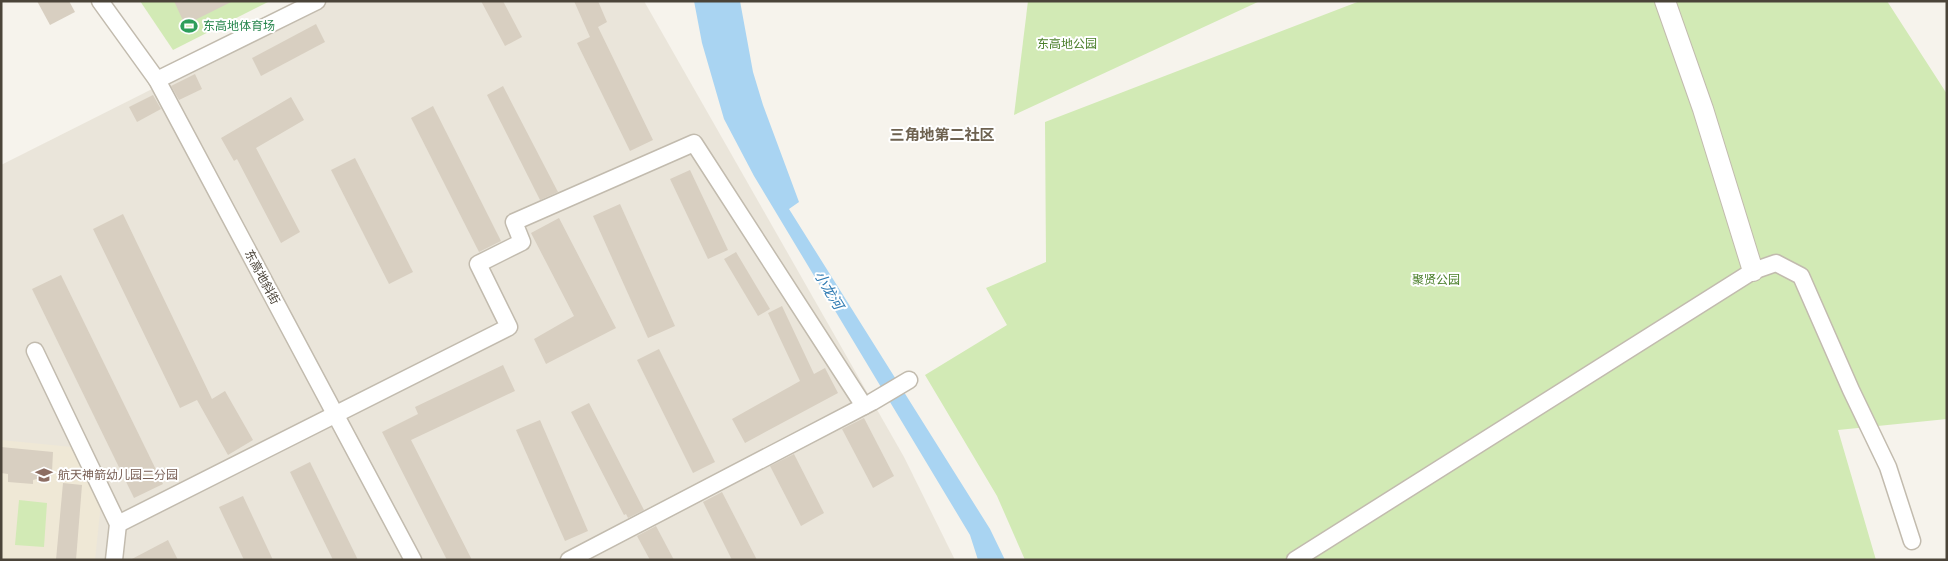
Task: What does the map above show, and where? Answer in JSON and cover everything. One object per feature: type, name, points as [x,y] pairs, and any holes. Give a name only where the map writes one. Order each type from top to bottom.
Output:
[{"type":"street","name":"东高地斜街","points":[[100,1],[157,80],[413,560]]},
{"type":"street","points":[[157,80],[317,1]]},
{"type":"street","points":[[1665,1],[1703,109],[1753,271]]},
{"type":"street","points":[[118,524],[510,327],[478,264],[522,242],[514,222],[694,144],[868,404]]},
{"type":"street","points":[[1295,560],[1753,271],[1776,263],[1801,276],[1851,390],[1888,467],[1912,541]]},
{"type":"street","points":[[35,351],[118,524],[114,560]]},
{"type":"street","points":[[569,560],[868,404],[910,380]]},
{"type":"shaded area","points":[[327,1],[644,1],[904,457],[955,560],[1,560],[1,165]]},
{"type":"shaded area","name":"航天神箭幼儿园二分园","points":[[1,440],[72,447],[101,503],[95,560],[1,560]]},
{"type":"green space","name":"东高地体育场","points":[[140,1],[270,1],[173,50]]},
{"type":"green space","name":"东高地公园","points":[[1028,1],[1260,1],[1014,115]]},
{"type":"green space","name":"聚贤公园","points":[[1360,1],[1887,1],[1947,94],[1947,419],[1838,430],[1876,560],[1025,560],[997,496],[925,375],[1007,325],[986,288],[1046,262],[1045,122]]},
{"type":"green space","points":[[19,500],[47,503],[44,547],[15,545]]},
{"type":"water","name":"小龙河","points":[[694,1],[740,1],[753,72],[763,105],[799,202],[789,209],[990,529],[1005,560],[978,560],[970,535],[754,176],[724,119],[702,43]]},
{"type":"building","points":[[37,1],[69,1],[75,12],[50,25]]},
{"type":"building","points":[[174,1],[233,1],[185,25]]},
{"type":"building","points":[[481,1],[503,1],[522,37],[505,46]]},
{"type":"building","points":[[574,1],[598,1],[607,22],[598,27],[653,140],[630,151],[577,43],[590,37]]},
{"type":"building","points":[[316,24],[325,42],[261,76],[252,58]]},
{"type":"building","points":[[195,74],[202,89],[179,100],[171,86]]},
{"type":"building","points":[[503,86],[558,192],[540,200],[487,95]]},
{"type":"building","points":[[153,95],[161,109],[137,122],[129,107]]},
{"type":"building","points":[[291,97],[304,120],[256,148],[300,232],[281,243],[237,159],[234,161],[221,138]]},
{"type":"building","points":[[433,106],[501,241],[479,252],[411,118]]},
{"type":"building","points":[[355,158],[413,272],[389,284],[331,170]]},
{"type":"building","points":[[690,170],[728,250],[708,259],[670,179]]},
{"type":"building","points":[[620,204],[675,326],[648,338],[593,216]]},
{"type":"building","points":[[123,214],[212,399],[225,391],[253,440],[228,455],[197,400],[180,408],[93,229]]},
{"type":"building","points":[[559,218],[616,328],[546,364],[534,339],[574,316],[531,233]]},
{"type":"building","points":[[736,252],[770,309],[758,316],[724,259]]},
{"type":"building","points":[[61,275],[163,484],[134,498],[32,289]]},
{"type":"building","points":[[782,306],[814,374],[825,368],[838,393],[745,443],[732,419],[800,381],[768,313]]},
{"type":"building","points":[[659,349],[715,462],[693,473],[637,360]]},
{"type":"building","points":[[503,365],[515,391],[411,440],[472,560],[447,560],[382,432],[418,414],[415,407]]},
{"type":"building","points":[[589,403],[644,510],[628,518],[626,514],[624,515],[571,412]]},
{"type":"building","points":[[864,418],[894,476],[873,488],[842,429]]},
{"type":"building","points":[[540,420],[588,531],[565,541],[516,430]]},
{"type":"building","points":[[1,447],[53,452],[52,472],[44,477],[33,480],[33,484],[8,482],[8,474],[1,473]]},
{"type":"building","points":[[794,454],[824,513],[801,526],[770,466]]},
{"type":"building","points":[[310,462],[358,560],[333,560],[290,472]]},
{"type":"building","points":[[63,483],[82,485],[76,560],[56,560]]},
{"type":"building","points":[[722,492],[757,560],[732,560],[703,502]]},
{"type":"building","points":[[243,496],[273,560],[244,560],[219,507]]},
{"type":"building","points":[[656,526],[674,560],[650,560],[637,536]]},
{"type":"building","points":[[168,540],[178,560],[130,560]]},
{"type":"place","name":"东高地体育场","points":[[189,26]]},
{"type":"place","name":"航天神箭幼儿园二分园","points":[[44,475]]},
{"type":"district","name":"三角地第二社区","points":[[942,135]]}]
